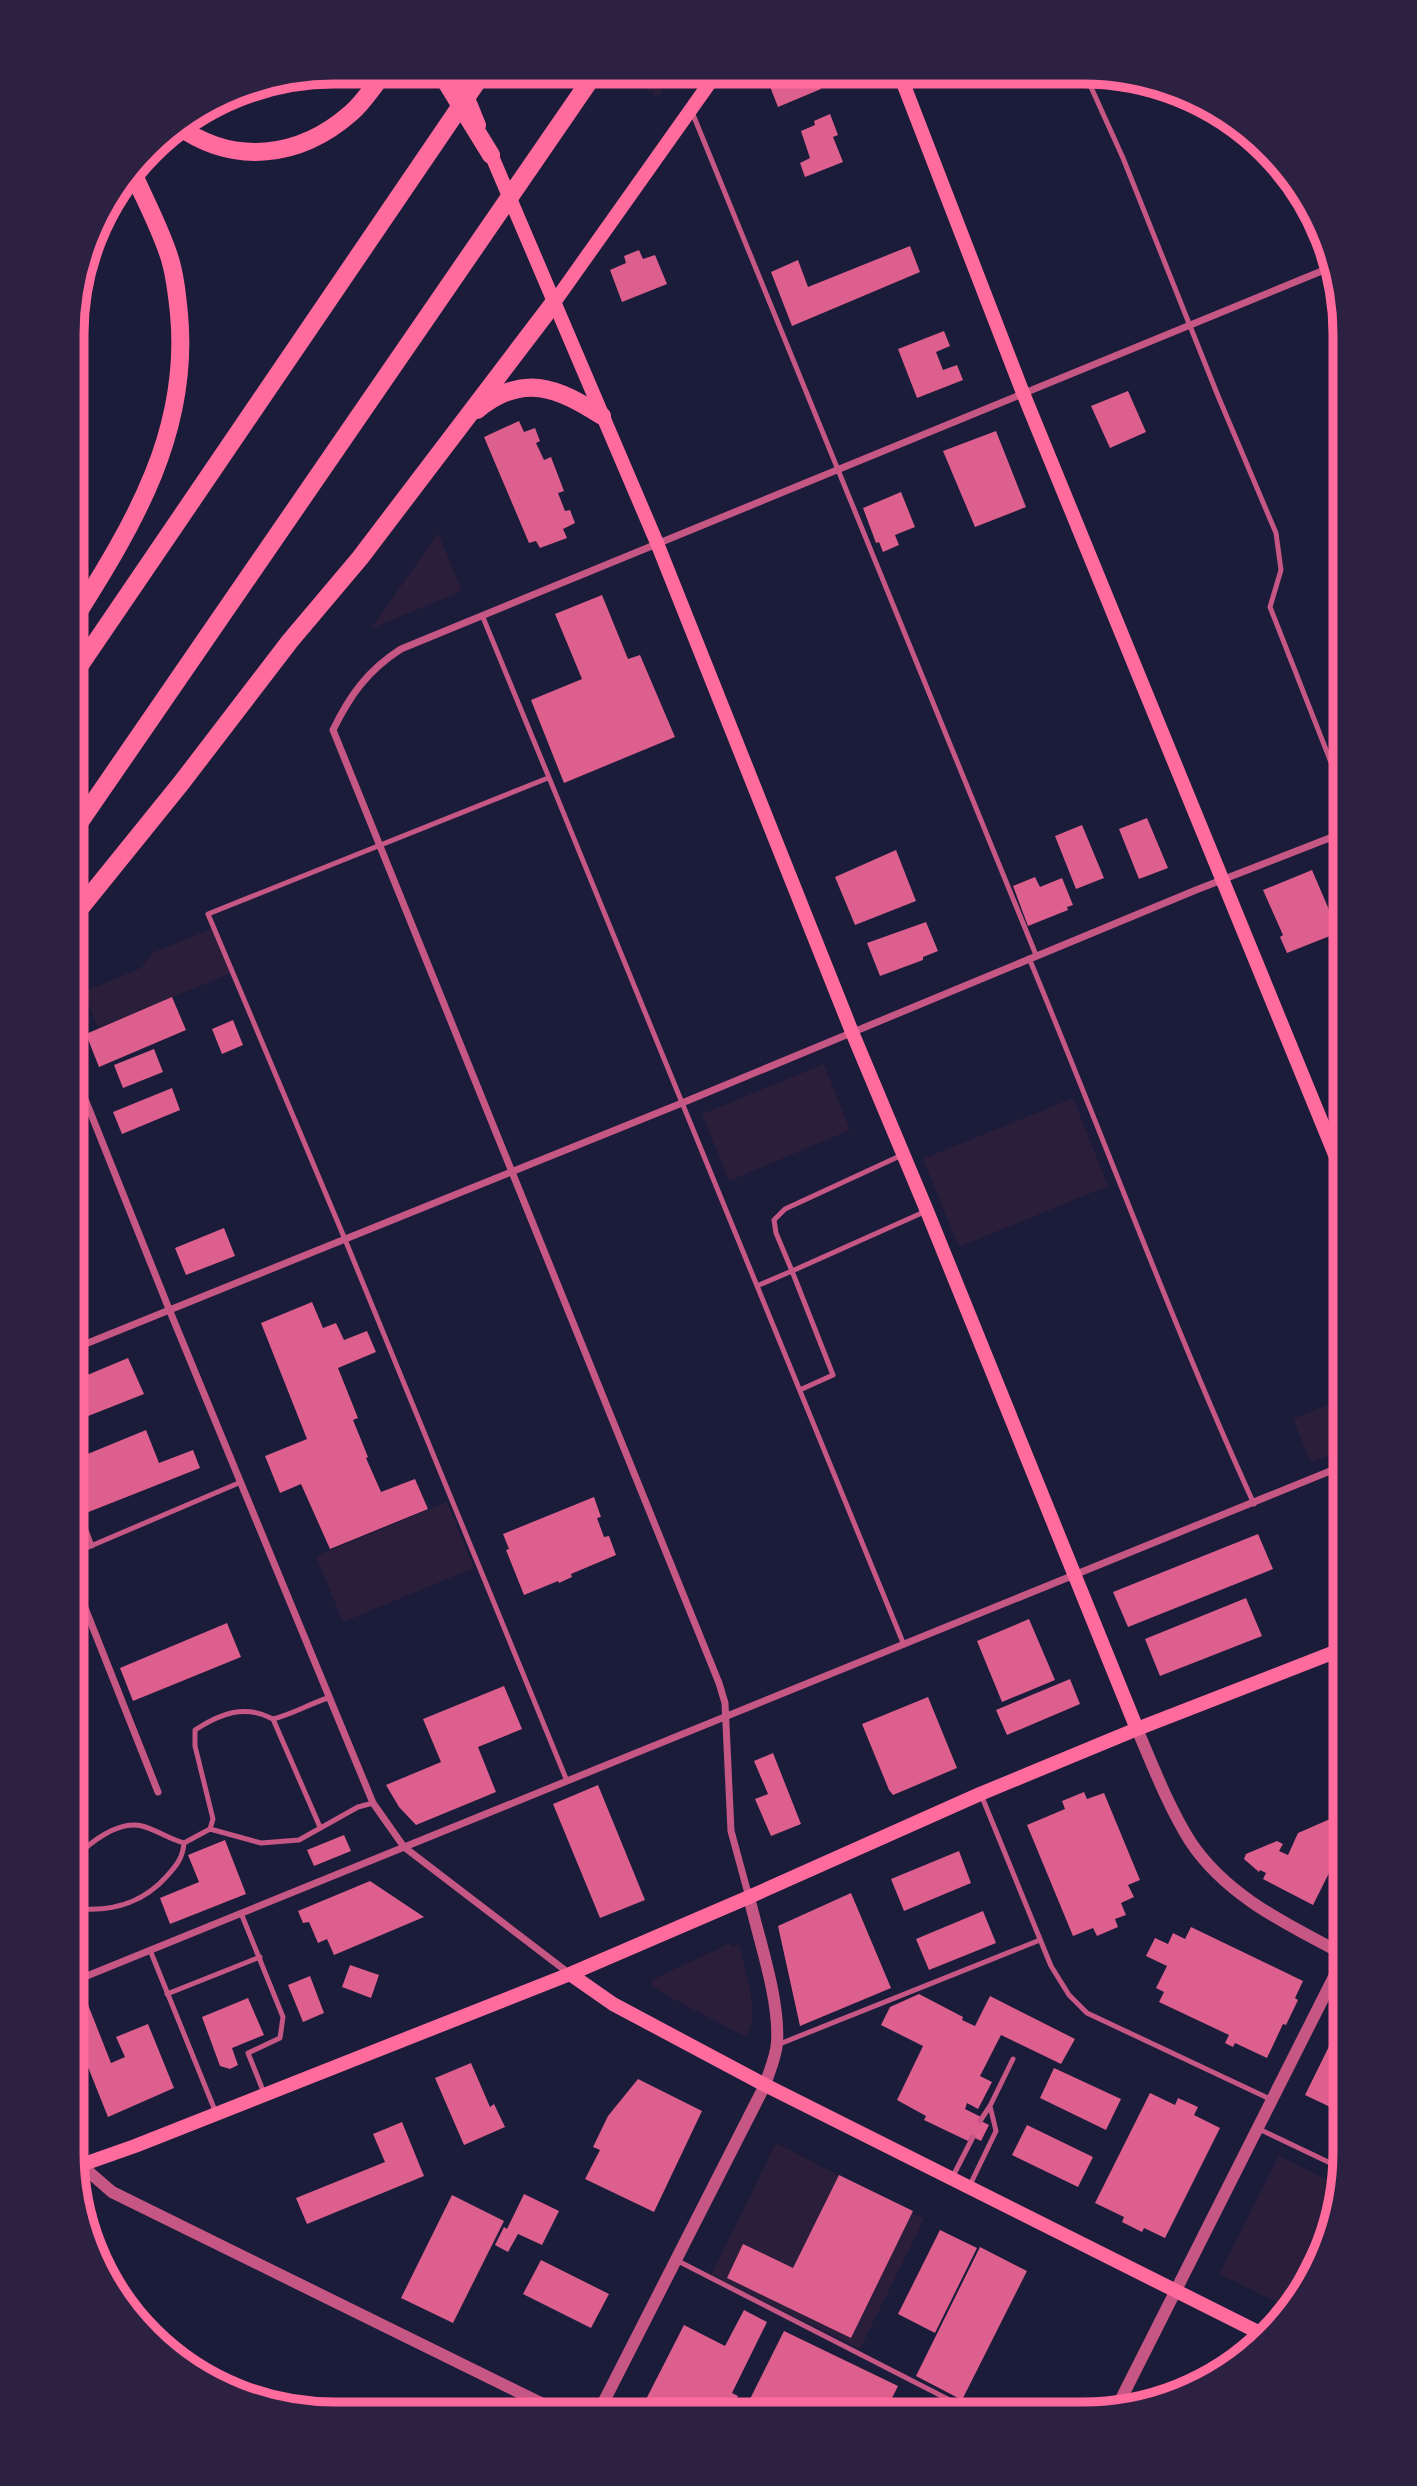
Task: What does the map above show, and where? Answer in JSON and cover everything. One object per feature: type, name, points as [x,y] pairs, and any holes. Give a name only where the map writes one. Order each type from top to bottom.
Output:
[{"type":"highway","points":[[188,132],[202,140],[239,151],[265,152],[289,148],[311,141],[332,128],[353,111],[374,85]]},
{"type":"highway","points":[[448,85],[491,155]]},
{"type":"highway","points":[[84,659],[475,85]]},
{"type":"highway","points":[[84,816],[587,85]]},
{"type":"highway","points":[[84,603],[125,534],[149,486],[163,452],[178,387],[181,353],[174,276],[168,254],[137,181]]},
{"type":"highway","points":[[84,903],[182,782],[290,641],[360,558],[553,304]]},
{"type":"highway","points":[[463,421],[499,396],[516,390],[547,388],[571,396],[602,416]]},
{"type":"main road","points":[[553,304],[709,84]]},
{"type":"main road","points":[[904,84],[1023,393],[1333,1150]]},
{"type":"main road","points":[[463,85],[553,304],[657,543],[852,1032],[1137,1729]]},
{"type":"main road","points":[[85,2163],[570,1974],[749,1898],[980,1794],[1333,1653]]},
{"type":"main road","points":[[570,1974],[613,2004],[765,2085],[1257,2332]]},
{"type":"street","points":[[604,2402],[765,2085],[777,2045],[774,2002],[732,1831],[726,1717],[719,1682],[333,730],[344,707],[378,664],[401,649],[1324,270]]},
{"type":"street","points":[[84,1344],[1333,837]]},
{"type":"street","points":[[84,1096],[373,1803],[404,1847],[570,1974]]},
{"type":"street","points":[[84,1977],[1333,1470]]},
{"type":"street","points":[[84,1604],[158,1792]]},
{"type":"street","points":[[1137,1729],[1182,1828],[1214,1869],[1265,1911],[1333,1948]]},
{"type":"street","points":[[1121,2399],[1333,1979]]},
{"type":"street","points":[[85,2173],[123,2198],[539,2402]]},
{"type":"lane","points":[[1090,84],[1124,158],[1241,453],[1276,533],[1281,570],[1270,607],[1333,767]]},
{"type":"lane","points":[[691,109],[838,469],[1190,1360],[1254,1504]]},
{"type":"lane","points":[[482,615],[802,1389],[904,1644]]},
{"type":"lane","points":[[548,778],[208,914],[344,1237],[567,1782]]},
{"type":"lane","points":[[802,1389],[833,1375],[776,1233],[774,1220],[785,1209],[904,1154]]},
{"type":"lane","points":[[759,1285],[927,1211]]},
{"type":"lane","points":[[84,1549],[241,1482]]},
{"type":"lane","points":[[84,1526],[92,1546]]},
{"type":"lane","points":[[273,1719],[292,1715],[328,1698]]},
{"type":"lane","points":[[184,1843],[209,1829],[213,1819],[195,1746],[195,1730],[230,1711],[260,1712],[273,1719],[320,1827]]},
{"type":"lane","points":[[980,1794],[1040,1940],[1062,1986],[1087,2013],[1272,2100]]},
{"type":"lane","points":[[209,1829],[261,1843],[299,1840],[358,1807],[373,1803]]},
{"type":"lane","points":[[84,1848],[90,1842],[120,1829],[138,1825],[184,1843]]},
{"type":"lane","points":[[84,1909],[100,1910],[137,1900],[155,1889],[183,1855],[184,1843]]},
{"type":"lane","points":[[242,1913],[284,2017],[281,2038],[248,2053],[264,2093]]},
{"type":"lane","points":[[777,2045],[1040,1940]]},
{"type":"lane","points":[[150,1950],[216,2113]]},
{"type":"lane","points":[[167,1994],[260,1957]]},
{"type":"lane","points":[[981,2121],[1013,2059]]},
{"type":"lane","points":[[969,2187],[996,2131],[990,2106]]},
{"type":"lane","points":[[1257,2128],[1332,2164]]},
{"type":"lane","points":[[952,2178],[973,2137]]},
{"type":"lane","points":[[676,2260],[954,2402]]},
{"type":"shaded area","points":[[647,85],[663,85],[661,94],[655,97],[653,92],[647,91]]},
{"type":"shaded area","points":[[438,533],[462,591],[373,628],[373,626]]},
{"type":"shaded area","points":[[213,928],[232,973],[98,1028],[84,992],[141,968],[152,953]]},
{"type":"shaded area","points":[[824,1064],[850,1130],[729,1181],[702,1114]]},
{"type":"shaded area","points":[[1073,1098],[1108,1186],[959,1247],[923,1159]]},
{"type":"shaded area","points":[[1333,1403],[1333,1454],[1311,1463],[1293,1419]]},
{"type":"shaded area","points":[[447,1502],[474,1568],[343,1622],[316,1556]]},
{"type":"shaded area","points":[[730,1943],[732,1947],[739,1944],[750,1993],[752,2019],[750,2029],[744,2036],[652,1985],[652,1980]]},
{"type":"shaded area","points":[[776,2143],[924,2219],[860,2349],[711,2275]]},
{"type":"shaded area","points":[[1279,2156],[1331,2181],[1319,2235],[1293,2289],[1281,2304],[1219,2274]]},
{"type":"building","points":[[769,84],[819,84],[821,89],[778,107]]},
{"type":"building","points":[[830,114],[838,135],[833,137],[843,162],[805,177],[800,163],[810,158],[801,131]]},
{"type":"building","points":[[910,246],[920,272],[792,326],[771,272],[798,260],[808,287]]},
{"type":"building","points":[[639,250],[643,259],[655,255],[667,284],[622,302],[610,270],[626,263],[624,256]]},
{"type":"building","points":[[944,331],[950,346],[936,352],[943,370],[957,365],[963,380],[917,398],[898,349]]},
{"type":"building","points":[[1128,391],[1146,432],[1110,448],[1091,406]]},
{"type":"building","points":[[519,421],[524,432],[535,428],[540,441],[536,443],[544,460],[551,457],[564,491],[558,493],[565,511],[570,510],[575,523],[563,529],[567,538],[540,548],[536,541],[529,543],[484,437]]},
{"type":"building","points":[[996,431],[1026,507],[975,527],[943,451]]},
{"type":"building","points":[[901,492],[915,527],[895,535],[899,545],[883,552],[879,542],[876,543],[863,508]]},
{"type":"building","points":[[602,595],[628,659],[640,655],[675,737],[564,783],[531,700],[582,679],[555,614]]},
{"type":"building","points":[[1147,818],[1168,868],[1139,879],[1119,829]]},
{"type":"building","points":[[1082,825],[1104,878],[1076,889],[1055,836]]},
{"type":"building","points":[[896,850],[916,901],[855,925],[835,877]]},
{"type":"building","points":[[1312,870],[1330,912],[1333,911],[1333,935],[1287,953],[1280,937],[1283,935],[1263,890]]},
{"type":"building","points":[[1035,877],[1040,887],[1062,878],[1073,905],[1067,907],[1068,910],[1028,926],[1013,886]]},
{"type":"building","points":[[926,922],[938,951],[923,957],[923,960],[880,976],[867,943]]},
{"type":"building","points":[[172,997],[186,1030],[99,1067],[86,1034]]},
{"type":"building","points":[[233,1020],[243,1045],[222,1054],[212,1029]]},
{"type":"building","points":[[154,1049],[163,1072],[123,1088],[114,1065]]},
{"type":"building","points":[[172,1088],[180,1110],[122,1134],[113,1112]]},
{"type":"building","points":[[224,1228],[235,1256],[186,1275],[175,1248]]},
{"type":"building","points":[[312,1302],[323,1328],[336,1323],[344,1340],[367,1331],[376,1352],[338,1368],[358,1418],[353,1420],[368,1457],[366,1458],[381,1492],[415,1479],[428,1509],[330,1549],[301,1484],[280,1493],[265,1456],[307,1439],[261,1323]]},
{"type":"building","points":[[128,1358],[144,1394],[84,1418],[84,1376]]},
{"type":"building","points":[[146,1430],[159,1463],[193,1450],[200,1468],[86,1513],[84,1455]]},
{"type":"building","points":[[594,1497],[601,1517],[597,1518],[604,1537],[609,1536],[616,1555],[571,1574],[572,1577],[559,1583],[558,1581],[524,1595],[506,1550],[509,1549],[503,1534]]},
{"type":"building","points":[[1258,1534],[1273,1569],[1128,1627],[1113,1592]]},
{"type":"building","points":[[1246,1598],[1262,1636],[1160,1676],[1145,1639]]},
{"type":"building","points":[[1029,1619],[1055,1680],[1002,1702],[977,1641]]},
{"type":"building","points":[[227,1623],[241,1657],[133,1701],[120,1668]]},
{"type":"building","points":[[1070,1679],[1080,1704],[1007,1735],[996,1710]]},
{"type":"building","points":[[504,1686],[522,1729],[478,1747],[496,1792],[416,1825],[399,1807],[386,1785],[441,1762],[423,1719]]},
{"type":"building","points":[[928,1697],[957,1768],[893,1795],[862,1724]]},
{"type":"building","points":[[773,1753],[801,1824],[771,1836],[755,1799],[768,1794],[754,1761]]},
{"type":"building","points":[[598,1785],[645,1900],[600,1918],[553,1804]]},
{"type":"building","points":[[1084,1792],[1087,1799],[1104,1793],[1140,1880],[1128,1885],[1134,1897],[1121,1903],[1126,1915],[1115,1919],[1118,1927],[1097,1936],[1093,1928],[1073,1936],[1027,1825],[1065,1809],[1062,1801]]},
{"type":"building","points":[[1333,1818],[1333,1865],[1313,1905],[1263,1879],[1266,1873],[1260,1870],[1259,1872],[1244,1859],[1246,1854],[1277,1841],[1283,1844],[1279,1851],[1288,1855],[1298,1833]]},
{"type":"building","points":[[344,1835],[351,1851],[314,1866],[307,1850]]},
{"type":"building","points":[[225,1840],[246,1894],[170,1924],[160,1898],[199,1882],[188,1855]]},
{"type":"building","points":[[959,1851],[971,1883],[904,1911],[891,1879]]},
{"type":"building","points":[[370,1881],[424,1917],[334,1955],[327,1939],[318,1943],[309,1922],[303,1923],[298,1911]]},
{"type":"building","points":[[851,1893],[891,1988],[800,2026],[778,1926]]},
{"type":"building","points":[[983,1911],[996,1943],[929,1970],[916,1939]]},
{"type":"building","points":[[1191,1927],[1303,1981],[1295,1998],[1298,2000],[1267,2058],[1235,2043],[1233,2047],[1225,2043],[1229,2035],[1159,2002],[1164,1992],[1156,1988],[1167,1966],[1146,1956],[1155,1938],[1168,1944],[1173,1933],[1185,1939]]},
{"type":"building","points":[[350,1965],[379,1975],[371,1998],[342,1987]]},
{"type":"building","points":[[310,1976],[324,2013],[303,2022],[288,1985]]},
{"type":"building","points":[[919,1994],[975,2026],[990,1996],[1075,2039],[1061,2064],[1001,2035],[980,2076],[992,2082],[978,2109],[967,2103],[965,2109],[981,2117],[979,2120],[989,2125],[981,2141],[971,2136],[968,2141],[924,2120],[926,2116],[897,2100],[923,2046],[881,2025],[890,2007]]},
{"type":"building","points":[[84,1995],[111,2063],[125,2057],[116,2037],[148,2024],[174,2088],[108,2117],[84,2057]]},
{"type":"building","points":[[248,1998],[264,2035],[232,2048],[238,2065],[230,2069],[220,2066],[202,2017]]},
{"type":"building","points":[[1333,2038],[1333,2108],[1305,2095]]},
{"type":"building","points":[[471,2063],[490,2107],[494,2104],[505,2127],[464,2145],[435,2078]]},
{"type":"building","points":[[1054,2068],[1121,2099],[1106,2130],[1040,2098]]},
{"type":"building","points":[[638,2079],[702,2111],[654,2212],[585,2179],[600,2150],[593,2147],[608,2116]]},
{"type":"building","points":[[1150,2093],[1175,2105],[1178,2098],[1198,2107],[1194,2115],[1220,2128],[1165,2238],[1144,2228],[1142,2232],[1122,2222],[1124,2217],[1095,2203]]},
{"type":"building","points":[[402,2122],[424,2176],[307,2224],[296,2198],[385,2162],[373,2134]]},
{"type":"building","points":[[1027,2125],[1093,2157],[1078,2187],[1012,2155]]},
{"type":"building","points":[[839,2175],[913,2211],[851,2338],[727,2278],[743,2244],[793,2268]]},
{"type":"building","points":[[524,2194],[559,2211],[542,2245],[518,2234],[508,2252],[495,2245],[504,2227],[507,2229]]},
{"type":"building","points":[[452,2195],[504,2221],[453,2323],[401,2298]]},
{"type":"building","points":[[1323,2219],[1300,2277],[1281,2304]]},
{"type":"building","points":[[940,2230],[977,2248],[935,2333],[898,2314]]},
{"type":"building","points":[[980,2247],[1027,2271],[962,2400],[916,2376]]},
{"type":"building","points":[[541,2260],[609,2294],[591,2328],[523,2294]]},
{"type":"building","points":[[744,2310],[767,2322],[732,2393],[738,2396],[735,2402],[645,2402],[684,2325],[725,2346]]},
{"type":"building","points":[[784,2331],[898,2386],[890,2402],[748,2402]]}]
